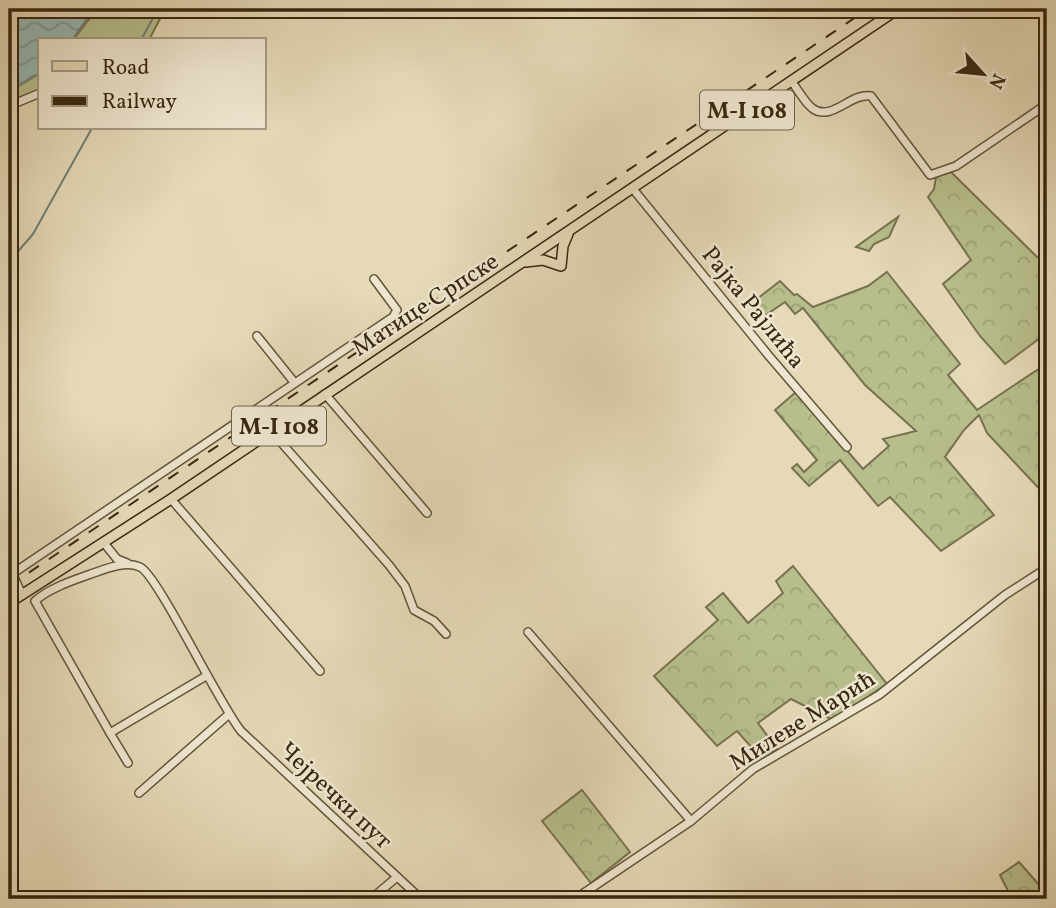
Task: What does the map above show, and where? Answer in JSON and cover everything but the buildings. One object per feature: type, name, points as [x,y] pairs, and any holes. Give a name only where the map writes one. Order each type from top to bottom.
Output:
[{"type":"main road","name":"M-I 108","points":[[569,232],[898,9]]},
{"type":"main road","name":"Матице Српске","points":[[9,603],[171,499],[569,232]]},
{"type":"main road","points":[[524,262],[543,260],[561,266],[563,246],[569,232]]},
{"type":"street","points":[[791,81],[811,107],[820,112],[830,111],[860,96],[871,96],[930,175],[956,166],[1047,104]]},
{"type":"street","points":[[9,106],[38,94]]},
{"type":"street","name":"Рајка Рајлића","points":[[633,189],[783,374],[847,447]]},
{"type":"street","points":[[22,595],[10,572],[393,317],[397,310],[395,304],[374,279]]},
{"type":"street","points":[[257,337],[294,382]]},
{"type":"street","points":[[325,394],[427,513]]},
{"type":"street","points":[[271,431],[405,586],[414,610],[434,621],[446,634]]},
{"type":"street","points":[[171,499],[320,670]]},
{"type":"street","name":"Чејречки пут","points":[[104,543],[117,559],[148,572],[228,715],[251,742],[421,899]]},
{"type":"street","points":[[128,563],[84,576],[40,596],[34,603],[128,763]]},
{"type":"street","name":"Милеве Мaрић","points":[[575,899],[691,821],[748,772],[879,695],[1005,595],[1047,568]]},
{"type":"street","points":[[528,632],[691,821]]},
{"type":"street","points":[[110,733],[206,676]]},
{"type":"street","points":[[139,793],[228,715]]},
{"type":"street","points":[[371,899],[397,877]]},
{"type":"green space","points":[[97,9],[165,9],[150,38],[75,38]]},
{"type":"green space","points":[[38,74],[38,91],[9,104],[9,90]]},
{"type":"green space","points":[[950,171],[1037,257],[1047,251],[1047,333],[1005,364],[980,336],[943,284],[971,260],[928,197],[934,189],[936,177]]},
{"type":"green space","points":[[898,217],[889,237],[874,244],[869,251],[856,247]]},
{"type":"green space","points":[[887,272],[960,364],[948,375],[977,410],[1040,368],[1047,377],[1047,497],[987,433],[979,415],[964,430],[945,457],[994,515],[941,551],[890,497],[878,506],[840,460],[809,486],[792,468],[797,464],[804,472],[817,460],[775,410],[796,392],[863,469],[889,446],[883,439],[916,431],[865,385],[803,308],[795,314],[785,302],[763,317],[753,302],[780,281],[794,295],[797,294],[813,307],[868,286]]},
{"type":"green space","points":[[793,566],[887,684],[833,720],[791,699],[758,723],[777,749],[762,759],[737,731],[717,746],[654,676],[718,620],[706,607],[723,593],[748,623],[783,593],[776,581]]},
{"type":"green space","points":[[582,790],[630,852],[591,883],[542,821]]},
{"type":"green space","points":[[1019,862],[1047,894],[1047,899],[1012,899],[1000,875]]},
{"type":"water","points":[[26,9],[94,9],[73,38],[38,38],[38,74],[9,92],[9,23]]},
{"type":"waterway","points":[[142,38],[158,9]]},
{"type":"waterway","points":[[9,262],[33,234],[91,130]]},
{"type":"railway","points":[[9,586],[868,9]]}]
